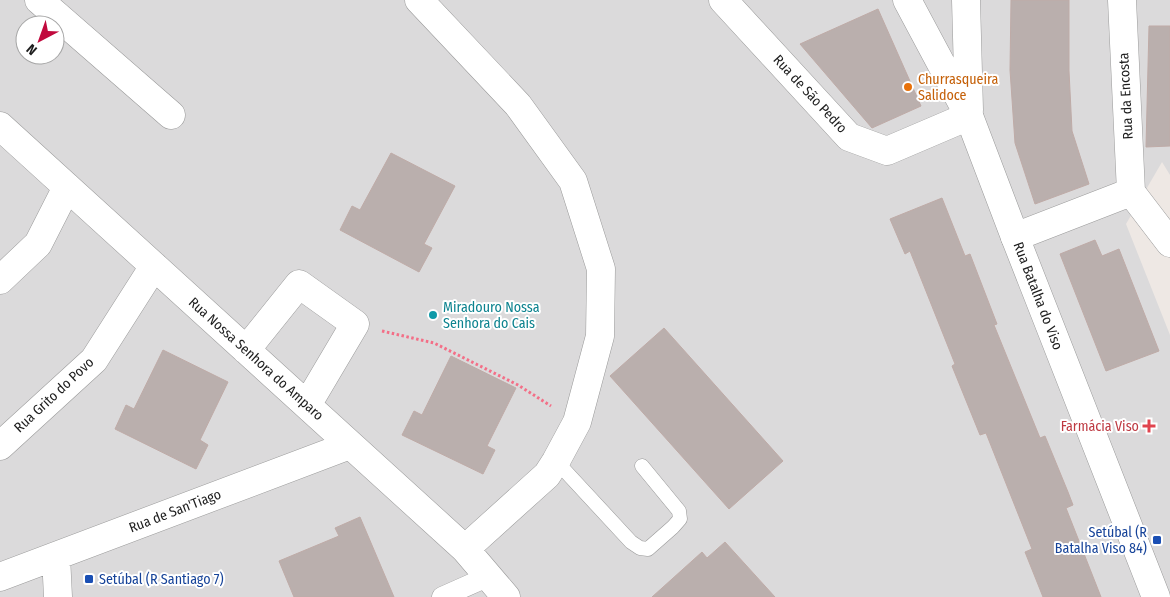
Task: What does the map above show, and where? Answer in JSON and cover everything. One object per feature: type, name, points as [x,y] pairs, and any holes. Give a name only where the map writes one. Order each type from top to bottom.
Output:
[{"type":"street","points":[[39,0],[171,115]]},
{"type":"street","points":[[419,0],[518,106],[573,181],[601,269],[600,336],[577,422],[556,462],[547,474],[465,549]]},
{"type":"street","name":"Rua de São Pedro","points":[[723,0],[849,137],[887,151],[969,116]]},
{"type":"street","name":"Rua Batalha do Viso","points":[[907,0],[969,116],[1156,597]]},
{"type":"street","points":[[966,0],[969,116]]},
{"type":"street","name":"Rua da Encosta","points":[[1122,0],[1131,192]]},
{"type":"street","name":"Rua Nossa Senhora do Amparo","points":[[0,126],[465,549],[506,597]]},
{"type":"street","points":[[0,280],[38,244],[67,187]]},
{"type":"street","points":[[1015,237],[1131,192],[1170,243]]},
{"type":"street","name":"Rua Grito do Povo","points":[[0,446],[94,360],[154,266]]},
{"type":"street","points":[[246,350],[299,284],[355,324],[306,405]]},
{"type":"street","name":"Rua de San'Tiago","points":[[0,578],[350,445]]},
{"type":"street","points":[[56,556],[58,597]]},
{"type":"street","points":[[442,597],[488,577]]},
{"type":"lane","points":[[556,462],[631,542],[640,548],[648,549],[674,527],[680,519],[679,511],[642,466]]},
{"type":"path","points":[[355,324],[434,343],[518,385],[577,422]]},
{"type":"shaded area","points":[[0,0],[1170,0],[1170,175],[1162,162],[1126,224],[1170,335],[1170,597],[0,597]]},
{"type":"building","points":[[1011,0],[1069,0],[1069,71],[1072,131],[1089,184],[1035,204],[1015,143],[1010,70]]},
{"type":"building","points":[[878,9],[921,106],[872,128],[800,44]]},
{"type":"building","points":[[1149,26],[1170,26],[1170,146],[1146,147]]},
{"type":"building","points":[[391,153],[455,186],[424,244],[432,248],[419,272],[340,230],[352,206],[360,210]]},
{"type":"building","points":[[942,198],[965,256],[970,254],[997,324],[994,325],[1040,438],[1045,436],[1068,492],[1073,505],[1066,508],[1101,597],[1043,597],[1025,552],[1032,549],[986,433],[980,435],[952,366],[955,364],[910,251],[905,254],[890,219]]},
{"type":"building","points":[[1095,240],[1102,256],[1119,249],[1159,351],[1106,371],[1060,254]]},
{"type":"building","points":[[664,328],[783,461],[729,509],[610,376]]},
{"type":"building","points":[[163,350],[228,382],[200,440],[208,445],[196,469],[115,429],[126,405],[134,409]]},
{"type":"building","points":[[451,356],[516,388],[487,446],[495,450],[483,474],[402,435],[414,411],[422,415]]},
{"type":"building","points":[[360,517],[394,597],[294,597],[279,561],[339,536],[335,528]]},
{"type":"building","points":[[725,542],[775,597],[652,597],[702,552],[707,558]]},
{"type":"place","name":"Churrasqueira Salidoce","points":[[908,87]]},
{"type":"place","name":"Miradouro Nossa Senhora do Cais","points":[[433,315]]},
{"type":"place","name":"Farmácia Viso","points":[[1149,426]]},
{"type":"place","name":"Setúbal (R Batalha Viso 84)","points":[[1157,540]]},
{"type":"place","name":"Setúbal (R Santiago 7)","points":[[89,579]]}]
